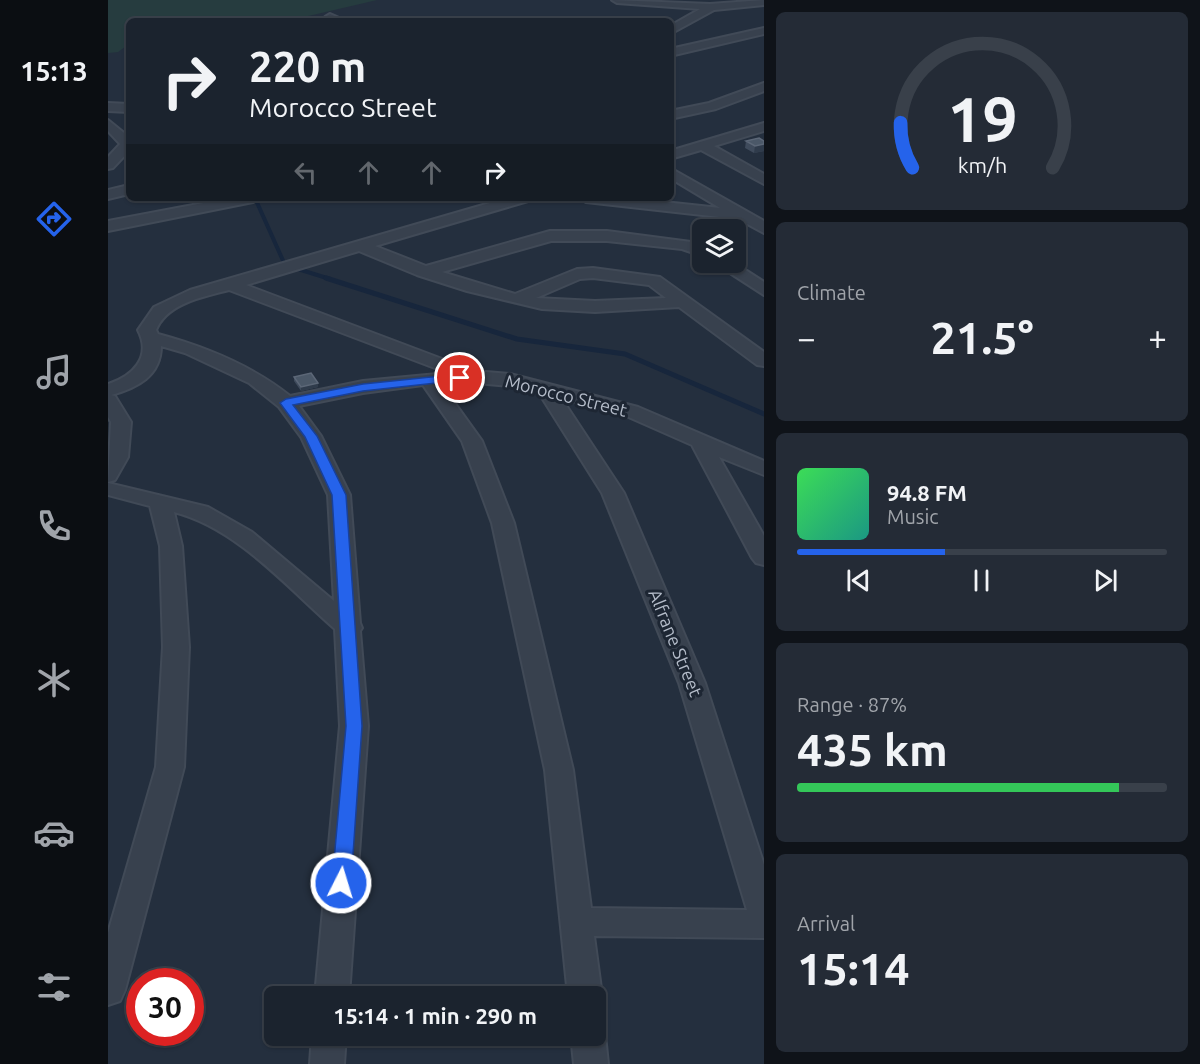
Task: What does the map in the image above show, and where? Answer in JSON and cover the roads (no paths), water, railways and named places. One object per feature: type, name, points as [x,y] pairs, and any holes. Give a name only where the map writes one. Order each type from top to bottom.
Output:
[{"type":"street","points":[[617,0],[673,2],[711,7],[764,2]]},
{"type":"street","points":[[674,28],[724,0]]},
{"type":"street","points":[[674,52],[764,31]]},
{"type":"street","points":[[674,114],[712,106],[764,87]]},
{"type":"street","points":[[108,107],[126,108]]},
{"type":"street","points":[[108,124],[126,143]]},
{"type":"street","points":[[674,154],[764,127]]},
{"type":"street","points":[[702,146],[764,180]]},
{"type":"street","points":[[108,165],[126,147]]},
{"type":"street","points":[[674,174],[764,228]]},
{"type":"street","points":[[108,195],[126,190]]},
{"type":"street","points":[[108,226],[235,201]]},
{"type":"street","points":[[108,390],[136,380],[147,366],[153,347],[153,338],[147,330],[152,316],[165,307],[196,294],[273,270],[513,201]]},
{"type":"street","points":[[614,201],[742,215]]},
{"type":"street","points":[[423,272],[549,236],[608,236],[692,247]]},
{"type":"street","points":[[360,246],[423,272],[543,304],[584,306],[684,302]]},
{"type":"street","points":[[518,299],[577,274],[593,273],[654,280],[764,361]]},
{"type":"street","points":[[738,273],[764,290]]},
{"type":"street","points":[[229,284],[476,377]]},
{"type":"street","points":[[153,338],[191,349],[256,379],[286,403],[311,436],[339,495],[350,628],[354,726],[333,986]]},
{"type":"street","name":"Morocco Street","points":[[286,403],[363,387],[428,379],[476,377],[510,380],[630,411],[764,469]]},
{"type":"street","points":[[428,379],[472,441],[503,523],[559,770],[584,986]]},
{"type":"street","name":"Alfrane Street","points":[[546,389],[613,493],[684,662],[764,915]]},
{"type":"street","points":[[108,400],[121,422],[118,457],[108,477]]},
{"type":"street","points":[[700,441],[764,558]]},
{"type":"street","points":[[108,489],[200,512],[244,537],[350,628]]},
{"type":"street","points":[[108,990],[170,767],[176,647],[171,546],[160,502]]},
{"type":"street","points":[[578,922],[764,924]]},
{"type":"street","points":[[327,1064],[328,1046]]},
{"type":"street","points":[[589,1046],[591,1064]]},
{"type":"waterway","points":[[256,201],[285,265],[330,279]]},
{"type":"waterway","points":[[326,278],[517,339],[625,354],[764,414]]}]
